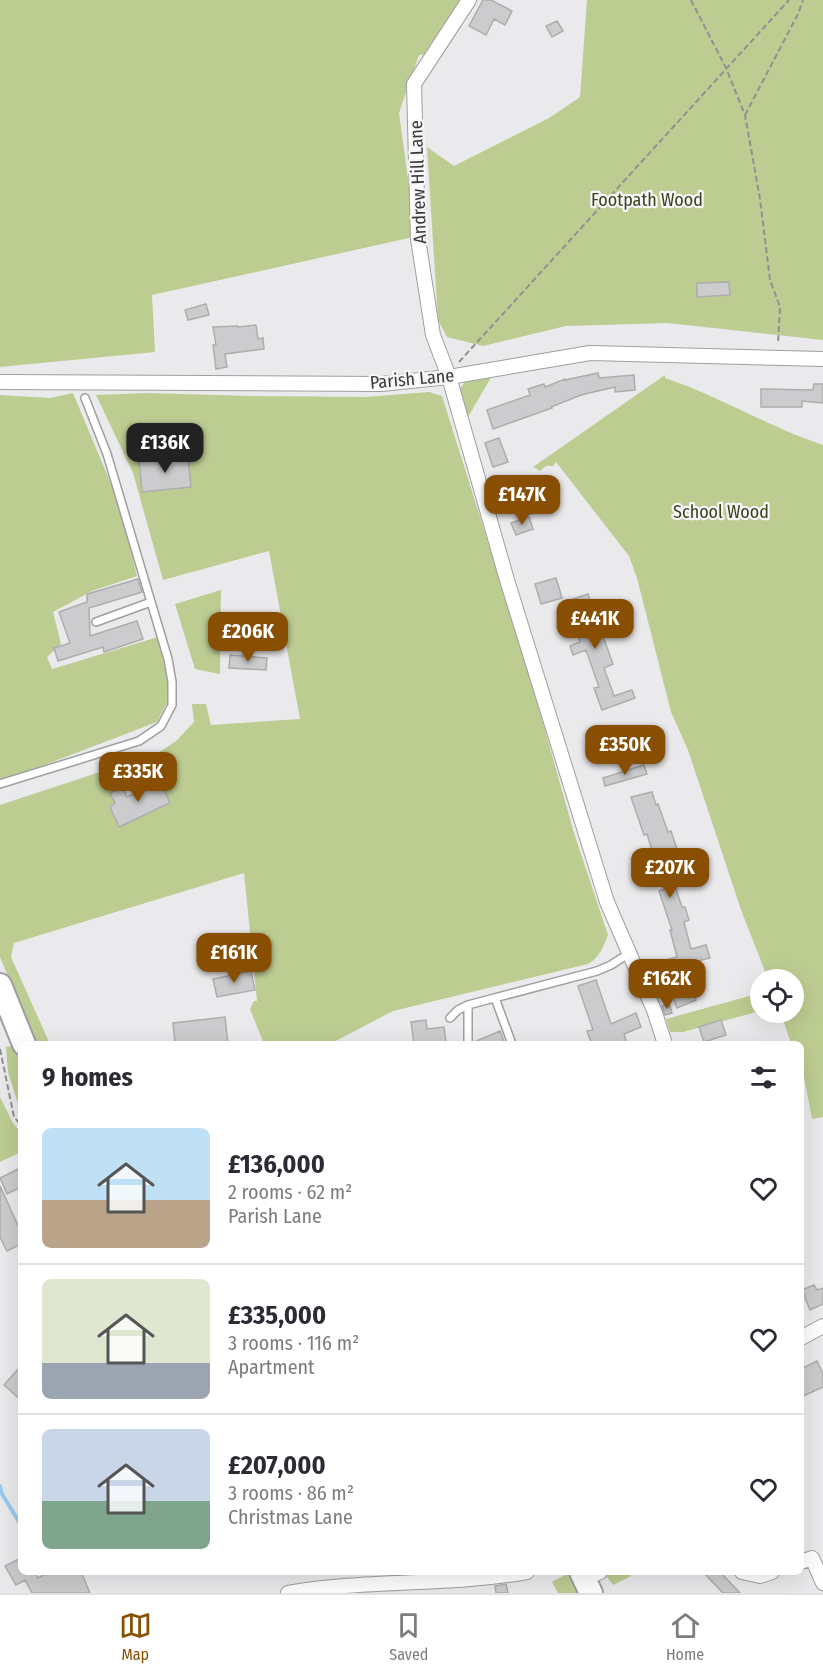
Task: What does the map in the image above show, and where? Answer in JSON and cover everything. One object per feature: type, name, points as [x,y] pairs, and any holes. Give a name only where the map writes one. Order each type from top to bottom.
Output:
[{"type":"main road","points":[[0,985],[23,1041]]},
{"type":"street","name":"Andrew Hill Lane","points":[[469,0],[414,84],[418,238],[434,335],[455,376],[507,580],[607,902],[654,1010],[664,1041]]},
{"type":"street","name":"Parish Lane","points":[[0,382],[381,384],[455,376],[590,353],[823,359]]},
{"type":"street","points":[[804,1336],[823,1326]]},
{"type":"street","points":[[808,1556],[823,1583]]},
{"type":"street","points":[[288,1593],[365,1584],[475,1579],[505,1575]]},
{"type":"lane","points":[[0,784],[139,741],[161,726],[172,705],[172,682],[168,660],[107,454],[85,398]]},
{"type":"lane","points":[[96,622],[151,602]]},
{"type":"lane","points":[[450,1018],[458,1010],[468,1005],[597,971],[628,954]]},
{"type":"lane","points":[[495,998],[511,1041]]},
{"type":"lane","points":[[468,1005],[468,1041]]},
{"type":"path","points":[[691,0],[726,68],[745,115],[760,199],[770,280],[780,308],[778,342]]},
{"type":"path","points":[[455,376],[457,365],[789,0]]},
{"type":"path","points":[[745,115],[798,14],[803,0]]},
{"type":"path","points":[[0,1049],[14,1117],[18,1122]]},
{"type":"shaded area","points":[[388,1575],[440,1575],[384,1578]]},
{"type":"green space","points":[[0,0],[465,0],[430,54],[419,55],[399,113],[415,230],[409,238],[152,295],[155,352],[0,367]]},
{"type":"green space","name":"Footpath Wood","points":[[587,0],[823,0],[823,340],[667,323],[566,326],[483,346],[447,337],[438,320],[427,147],[454,166],[549,118],[580,97]]},
{"type":"green space","name":"School Wood","points":[[665,375],[665,378],[823,445],[823,1117],[812,1119],[804,1077],[804,1041],[790,1041],[784,1023],[804,1023],[804,969],[764,969],[741,910],[688,750],[671,712],[637,578],[629,556],[556,462],[553,466],[546,466],[540,471],[533,467]]},
{"type":"green space","points":[[492,376],[465,422],[459,390],[467,379]]},
{"type":"green space","points":[[429,392],[442,396],[527,666],[574,833],[608,935],[601,951],[588,964],[393,1011],[336,1041],[263,1041],[250,1009],[254,1001],[257,1001],[244,873],[14,943],[11,957],[49,1041],[35,1041],[0,957],[0,805],[106,770],[120,805],[111,809],[118,824],[165,786],[155,755],[176,741],[194,722],[192,704],[206,704],[211,725],[300,719],[269,551],[163,580],[133,473],[96,395],[146,393],[366,397]]},
{"type":"green space","points":[[73,393],[121,508],[137,576],[92,591],[53,612],[61,644],[47,657],[52,669],[158,637],[176,685],[157,722],[0,782],[0,395],[50,398]]},
{"type":"green space","points":[[221,590],[220,674],[195,669],[175,604]]},
{"type":"green space","points":[[750,996],[750,1014],[683,1032],[670,1032],[666,1019]]},
{"type":"green space","points":[[18,1045],[18,1104],[8,1072],[6,1047]]},
{"type":"green space","points":[[0,1097],[18,1129],[18,1153],[0,1162]]},
{"type":"green space","points":[[573,1575],[583,1593],[558,1593],[552,1582],[563,1576]]},
{"type":"green space","points":[[630,1575],[631,1576],[613,1585],[606,1576]]},
{"type":"building","points":[[483,0],[491,0],[512,11],[505,25],[494,19],[486,35],[469,26]]},
{"type":"building","points":[[557,21],[563,31],[552,37],[546,26]]},
{"type":"building","points":[[729,282],[730,295],[697,297],[697,283]]},
{"type":"building","points":[[206,304],[209,315],[188,320],[185,310]]},
{"type":"building","points":[[256,325],[258,339],[263,338],[264,349],[225,354],[227,367],[216,369],[213,327]]},
{"type":"building","points":[[598,373],[599,378],[634,375],[635,390],[615,392],[615,387],[581,395],[493,429],[487,410],[530,395],[528,389],[544,384],[545,387],[565,379]]},
{"type":"building","points":[[814,384],[823,384],[823,403],[802,401],[802,407],[761,407],[761,389],[813,390]]},
{"type":"building","points":[[499,438],[508,462],[493,467],[485,443]]},
{"type":"building","points":[[188,456],[191,487],[142,492],[139,461]]},
{"type":"building","points":[[528,487],[537,512],[521,517],[512,493]]},
{"type":"building","points":[[529,517],[533,529],[516,535],[511,523]]},
{"type":"building","points":[[556,578],[562,598],[541,604],[535,584]]},
{"type":"building","points":[[138,579],[142,592],[89,608],[90,636],[137,621],[143,639],[104,652],[103,647],[58,661],[54,648],[70,643],[59,612],[87,602],[87,594]]},
{"type":"building","points":[[588,594],[613,664],[604,668],[614,696],[632,690],[635,698],[602,710],[594,688],[599,687],[586,650],[573,655],[570,646],[580,642],[567,601]]},
{"type":"building","points":[[230,655],[267,658],[266,670],[229,668]]},
{"type":"building","points":[[644,765],[647,774],[605,786],[603,778]]},
{"type":"building","points":[[160,781],[170,803],[119,827],[110,807],[115,803],[110,793],[123,788],[127,797]]},
{"type":"building","points":[[652,792],[668,832],[671,831],[678,852],[670,854],[678,881],[674,883],[689,920],[684,922],[691,949],[706,945],[710,958],[682,965],[696,1000],[677,1008],[666,980],[662,961],[677,957],[670,930],[672,930],[659,891],[664,889],[647,834],[644,835],[631,797]]},
{"type":"building","points":[[251,971],[255,990],[217,997],[213,979]]},
{"type":"building","points":[[596,980],[611,1024],[636,1013],[641,1027],[624,1034],[626,1041],[591,1041],[587,1031],[593,1030],[578,986]]},
{"type":"building","points":[[669,1004],[672,1013],[665,1015],[662,1006]]},
{"type":"building","points":[[225,1017],[228,1041],[175,1041],[173,1023]]},
{"type":"building","points":[[426,1020],[427,1029],[444,1027],[446,1041],[414,1041],[411,1022]]},
{"type":"building","points":[[721,1020],[726,1035],[704,1041],[699,1027]]},
{"type":"building","points":[[500,1031],[504,1041],[476,1041]]},
{"type":"building","points":[[18,1169],[18,1188],[7,1194],[0,1178]]},
{"type":"building","points":[[0,1186],[18,1225],[18,1246],[7,1251],[0,1237]]},
{"type":"building","points":[[814,1285],[817,1290],[823,1288],[823,1304],[810,1310],[804,1289]]},
{"type":"building","points":[[817,1361],[823,1374],[823,1387],[804,1396],[804,1368]]},
{"type":"building","points":[[18,1369],[18,1397],[4,1385]]},
{"type":"building","points":[[18,1560],[18,1575],[36,1575],[38,1578],[44,1575],[82,1575],[90,1593],[32,1593],[25,1580],[16,1585],[5,1566]]},
{"type":"building","points":[[706,1575],[723,1575],[740,1593],[723,1593]]},
{"type":"building","points":[[506,1584],[508,1593],[496,1593],[495,1586]]},
{"type":"waterway","points":[[0,1486],[2,1494],[18,1520]]}]
